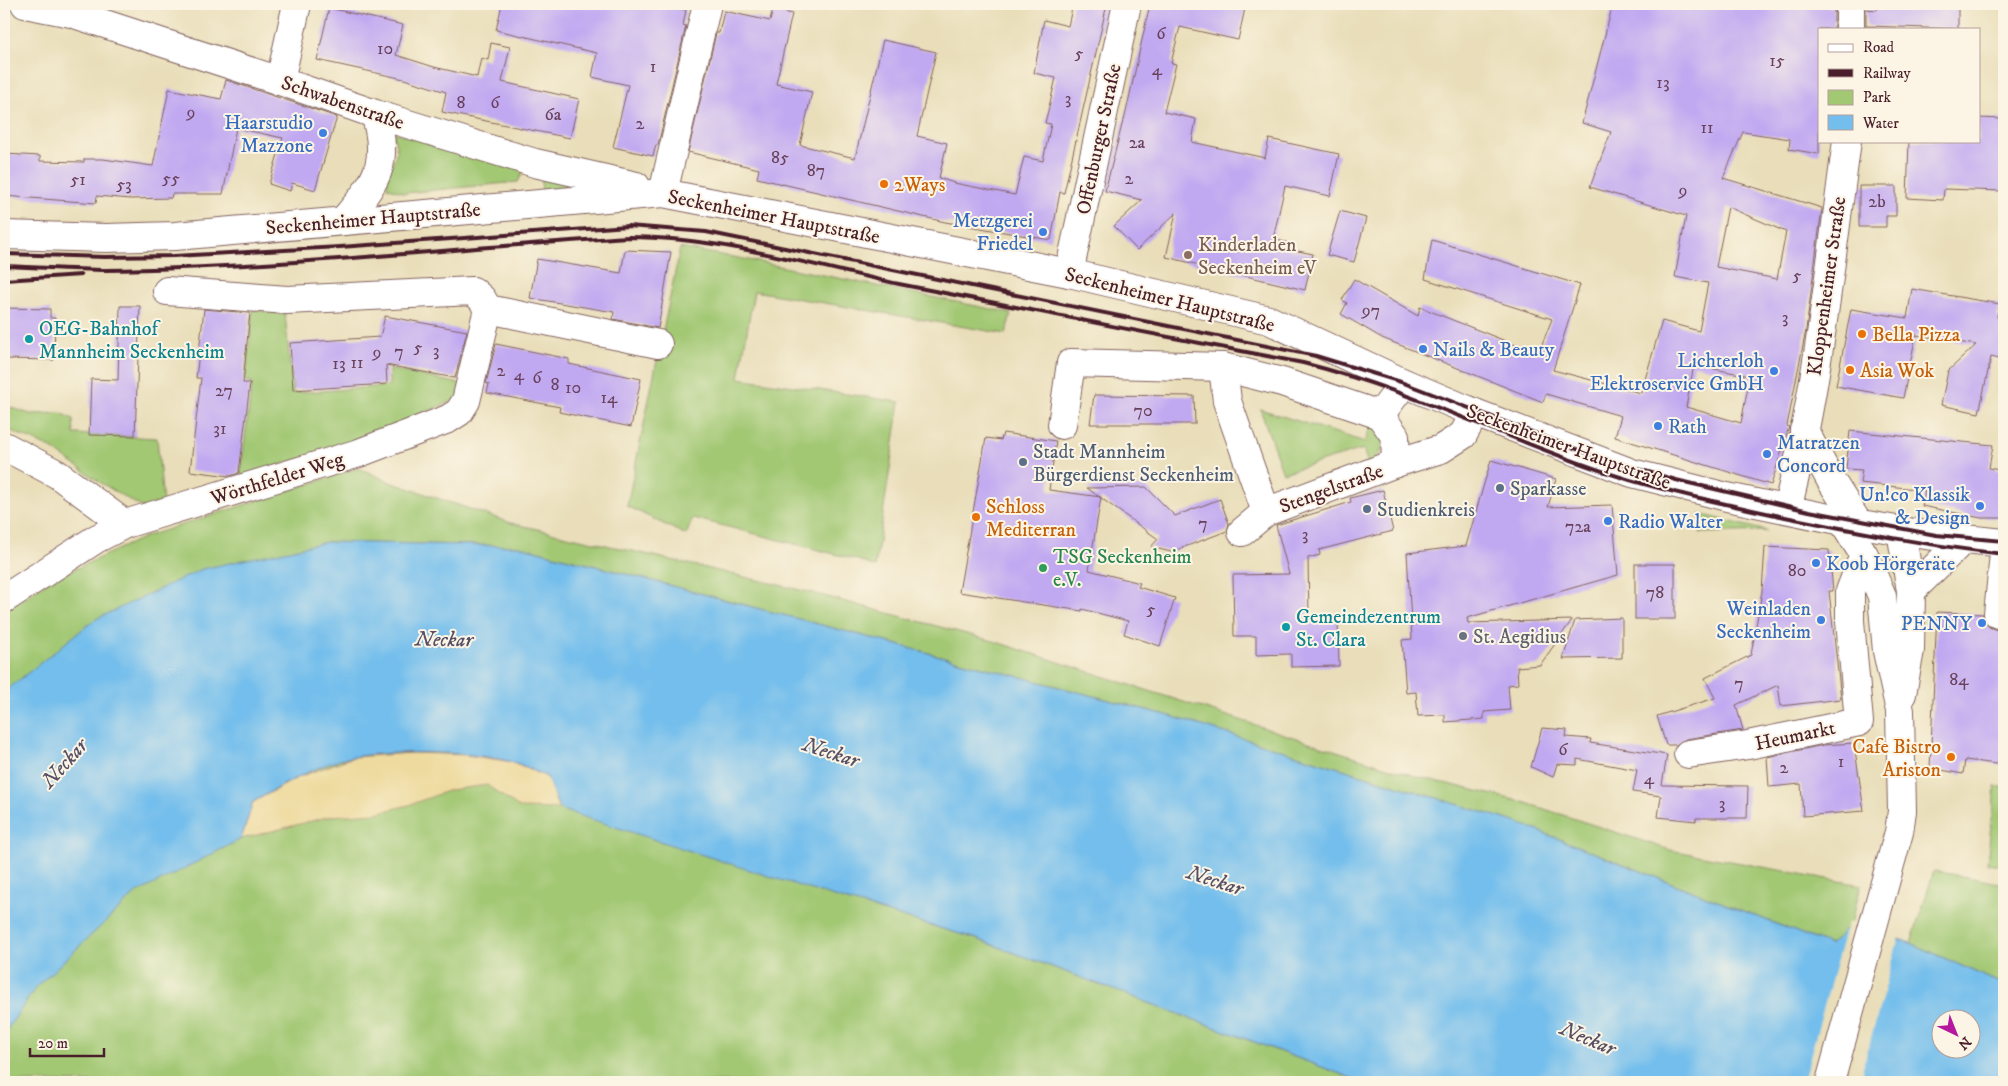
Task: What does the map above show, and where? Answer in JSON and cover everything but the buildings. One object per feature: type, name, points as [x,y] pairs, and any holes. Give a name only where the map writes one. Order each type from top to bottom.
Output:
[{"type":"street","name":"Schwabenstraße","points":[[25,4],[71,13],[280,80],[375,114],[535,163],[663,193]]},
{"type":"street","points":[[280,80],[297,4]]},
{"type":"street","points":[[663,193],[707,4]]},
{"type":"street","name":"Offenburger Straße","points":[[1069,274],[1127,4]]},
{"type":"street","points":[[1850,4],[1850,28]]},
{"type":"street","points":[[343,221],[375,180],[382,157],[382,136],[375,114]]},
{"type":"street","name":"Kloppenheimer Straße","points":[[1787,509],[1804,430],[1826,301],[1847,142]]},
{"type":"street","name":"Seckenheimer Hauptstraße","points":[[4,235],[106,238],[175,236],[663,193],[1069,274],[1269,320],[1475,414],[1632,473],[1727,498],[1850,522],[1963,540],[2004,543]]},
{"type":"street","points":[[167,291],[287,300],[473,291],[482,299],[488,309],[658,344]]},
{"type":"street","name":"Wörthfelder Weg","points":[[4,599],[96,539],[125,524],[359,453],[448,419],[459,412],[466,401],[488,309]]},
{"type":"street","points":[[1062,425],[1071,363],[1223,367],[1282,382],[1380,415],[1404,383]]},
{"type":"street","name":"Stengelstraße","points":[[1223,367],[1226,401],[1266,512]]},
{"type":"street","name":"Stengelstraße","points":[[1242,532],[1266,512],[1396,463],[1441,450],[1463,435],[1475,414]]},
{"type":"street","name":"Stengelstraße","points":[[1380,415],[1395,436],[1396,463]]},
{"type":"street","points":[[1804,430],[1830,479],[1882,596],[1887,650],[1900,711]]},
{"type":"street","points":[[4,446],[57,474],[125,524]]},
{"type":"street","points":[[1830,1082],[1899,832],[1902,811],[1900,711],[1910,650],[1914,533]]},
{"type":"street","points":[[1850,620],[1864,604],[1882,596],[1911,591],[1963,540]]},
{"type":"street","points":[[1998,614],[2004,554]]},
{"type":"street","name":"Heumarkt","points":[[1688,754],[1748,745],[1860,722],[1850,620],[1850,591],[1864,555]]},
{"type":"green space","points":[[393,132],[524,170],[518,182],[404,193],[387,187],[388,176],[397,151]]},
{"type":"green space","points":[[541,174],[605,186],[542,202]]},
{"type":"green space","points":[[680,248],[739,258],[1011,313],[1006,334],[754,291],[739,378],[900,402],[875,567],[858,560],[693,518],[686,535],[627,506]]},
{"type":"green space","points":[[253,310],[285,314],[293,393],[389,386],[389,369],[461,384],[459,398],[355,442],[240,477],[252,382],[245,381]]},
{"type":"green space","points":[[4,405],[30,414],[61,413],[73,419],[74,434],[157,438],[163,503],[143,508],[101,483],[51,448],[4,428]]},
{"type":"green space","points":[[1260,409],[1365,442],[1371,424],[1384,443],[1381,452],[1368,464],[1363,449],[1283,473]]},
{"type":"green space","points":[[359,468],[390,482],[511,523],[809,592],[993,641],[1415,776],[1523,802],[1670,850],[1861,885],[1851,924],[1830,945],[1518,823],[1170,716],[519,546],[326,542],[278,688],[892,914],[977,939],[1362,1082],[4,1082],[4,612],[49,581],[147,536]]},
{"type":"green space","points":[[1700,514],[1767,531],[1700,533]]},
{"type":"green space","points":[[1995,787],[2004,787],[2004,866],[1987,863]]},
{"type":"green space","points":[[1934,871],[2004,884],[2004,985],[1911,943]]},
{"type":"sand","points":[[413,753],[467,755],[512,762],[547,777],[559,809],[519,808],[487,785],[450,790],[409,805],[376,813],[331,816],[241,839],[253,802],[299,777],[353,757]]},
{"type":"water","name":"Neckar","points":[[326,542],[519,546],[1170,716],[1518,823],[1830,945],[1851,924],[1911,943],[2004,985],[2004,1082],[1362,1082],[977,939],[831,896],[559,809],[547,777],[516,763],[496,758],[433,753],[390,753],[341,760],[302,775],[253,802],[241,839],[135,894],[36,987],[4,1034],[4,692],[94,620],[202,569]]},
{"type":"pier","points":[[1850,922],[1899,937],[1859,1082],[1803,1082],[1847,924]]},
{"type":"railway","points":[[4,254],[105,257],[174,256],[340,247],[628,226],[706,232],[1316,356],[1401,382],[1600,458],[1676,480],[1809,511],[1936,535],[2004,541]]},
{"type":"railway","points":[[4,266],[93,270],[236,266],[628,237],[697,242],[765,253],[899,284],[1303,363],[1386,388],[1548,451],[1630,480],[1727,504],[1840,528],[1921,543],[2004,554]]},
{"type":"railway","points":[[4,280],[81,275]]},
{"type":"place","name":"Haarstudio Mazzone","points":[[323,133]]},
{"type":"place","name":"2Ways","points":[[884,184]]},
{"type":"place","name":"Metzgerei Friedel","points":[[1043,232]]},
{"type":"place","name":"Kinderladen Seckenheim eV","points":[[1188,255]]},
{"type":"place","name":"Bella Pizza","points":[[1862,334]]},
{"type":"place","name":"OEG-Bahnhof Mannheim Seckenheim","points":[[29,339]]},
{"type":"place","name":"Nails & Beauty","points":[[1423,349]]},
{"type":"place","name":"Asia Wok","points":[[1850,370]]},
{"type":"place","name":"Lichterloh Elektroservice GmbH","points":[[1774,371]]},
{"type":"place","name":"Rath","points":[[1658,426]]},
{"type":"place","name":"Matratzen Concord","points":[[1767,454]]},
{"type":"place","name":"Stadt Mannheim Bürgerdienst Seckenheim","points":[[1023,462]]},
{"type":"place","name":"Sparkasse","points":[[1500,488]]},
{"type":"place","name":"Un!co Klassik & Design","points":[[1980,506]]},
{"type":"place","name":"Studienkreis","points":[[1367,509]]},
{"type":"place","name":"Schloss Mediterran","points":[[976,517]]},
{"type":"place","name":"Radio Walter","points":[[1608,521]]},
{"type":"place","name":"Koob Hörgeräte","points":[[1816,563]]},
{"type":"place","name":"TSG Seckenheim e.V.","points":[[1043,568]]},
{"type":"place","name":"Weinladen Seckenheim","points":[[1821,620]]},
{"type":"place","name":"PENNY","points":[[1982,623]]},
{"type":"place","name":"Gemeindezentrum St. Clara","points":[[1286,627]]},
{"type":"place","name":"St. Aegidius","points":[[1463,636]]},
{"type":"place","name":"Cafe Bistro Ariston","points":[[1951,757]]}]
